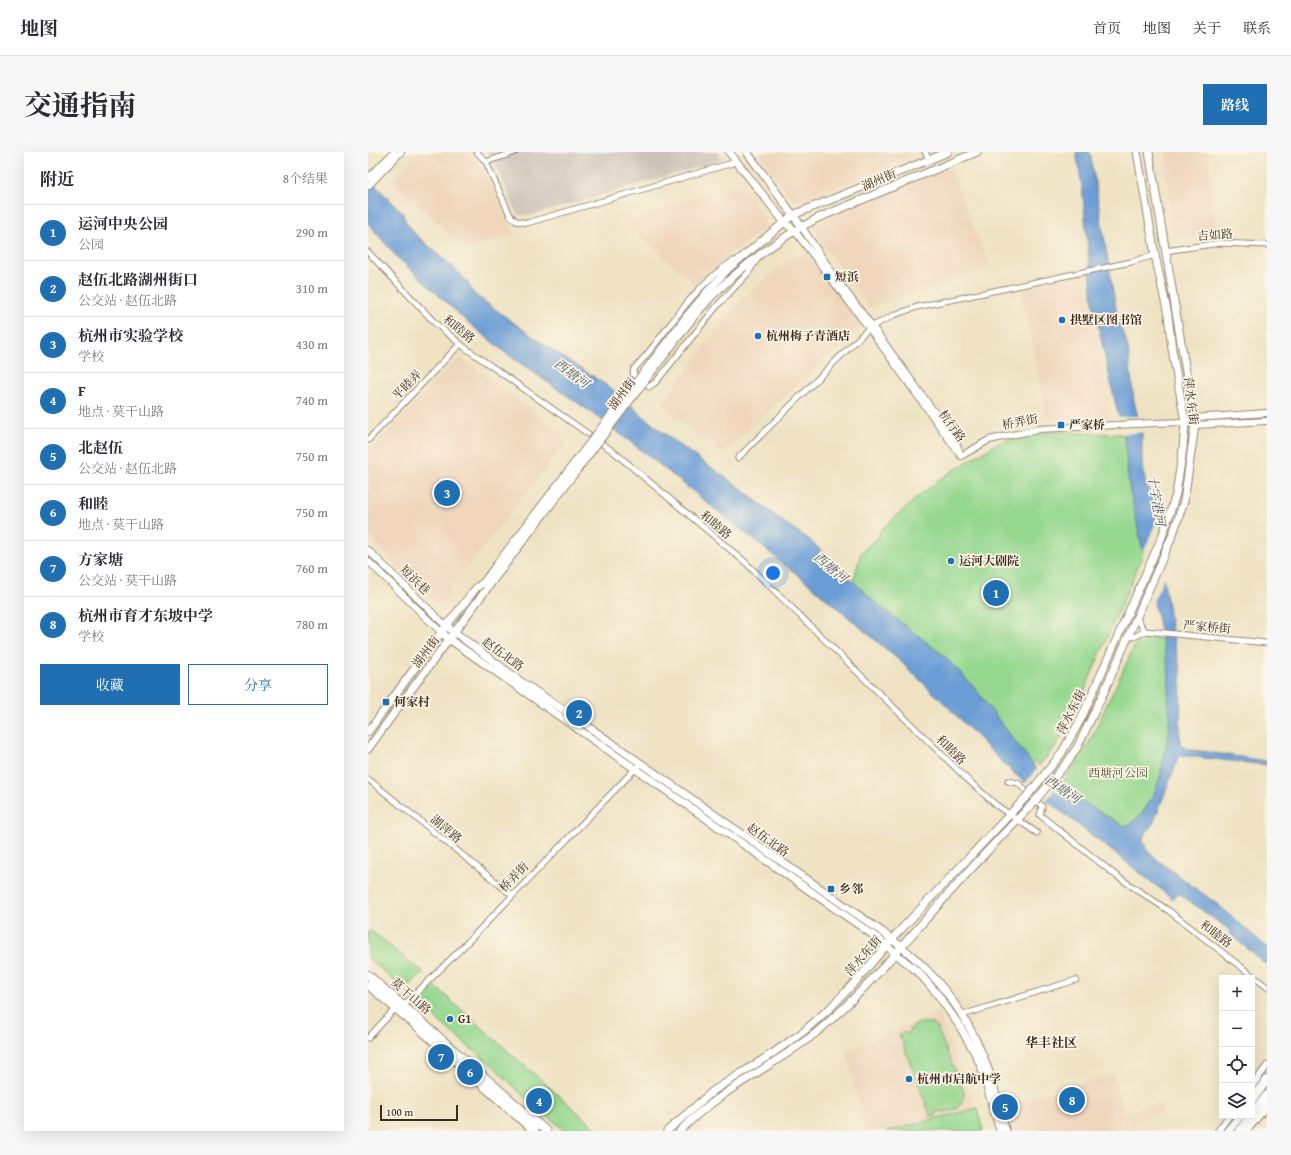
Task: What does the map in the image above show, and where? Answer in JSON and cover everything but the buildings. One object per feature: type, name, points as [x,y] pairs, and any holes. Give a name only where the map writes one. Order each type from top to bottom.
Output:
[{"type":"main road","name":"杭行路","points":[[729,152],[785,223],[794,230]]},
{"type":"main road","name":"杭行路","points":[[747,152],[801,226]]},
{"type":"main road","name":"湖州街","points":[[368,749],[449,639],[498,569],[695,316],[730,268],[793,215],[948,152]]},
{"type":"main road","name":"湖州街","points":[[710,294],[744,266],[801,226],[977,152]]},
{"type":"main road","name":"萍水东街","points":[[666,1131],[713,1091],[803,1032],[831,1007],[891,940],[1028,795],[1061,754],[1081,719],[1162,537],[1176,494],[1183,449],[1185,422],[1172,348],[1168,315],[1155,255],[1137,152]]},
{"type":"main road","name":"萍水东街","points":[[680,1131],[690,1120],[712,1102],[817,1032],[848,1003],[901,947],[971,868],[1035,801],[1069,760],[1078,746],[1101,699],[1136,617],[1168,548],[1179,517],[1184,501],[1195,421],[1149,152]]},
{"type":"main road","name":"湖州街","points":[[368,732],[441,632],[476,588],[498,569]]},
{"type":"main road","name":"赵伍北路","points":[[446,626],[523,683],[576,718],[637,767],[876,937],[920,974],[949,1010],[975,1053],[985,1078],[1000,1131]]},
{"type":"main road","name":"赵伍北路","points":[[441,632],[449,639],[891,940],[912,956],[940,984],[962,1015],[984,1060],[995,1090],[1006,1131]]},
{"type":"main road","name":"莫干山路","points":[[368,975],[399,1007],[534,1131]]},
{"type":"main road","name":"莫干山路","points":[[368,985],[399,1007],[546,1131]]},
{"type":"main road","points":[[1255,1096],[1267,1080]]},
{"type":"main road","points":[[1255,1111],[1267,1095]]},
{"type":"main road","points":[[1228,1131],[1238,1119]]},
{"type":"main road","points":[[1239,1131],[1248,1119]]},
{"type":"street","points":[[368,178],[394,152]]},
{"type":"street","points":[[368,186],[401,152]]},
{"type":"street","points":[[477,152],[486,162],[510,215],[516,221],[527,223],[736,162]]},
{"type":"street","points":[[486,162],[515,152]]},
{"type":"street","points":[[925,152],[929,160]]},
{"type":"street","name":"杭行路","points":[[801,226],[837,280],[961,456]]},
{"type":"street","name":"杭行路","points":[[794,230],[871,327]]},
{"type":"street","name":"吉如路","points":[[1165,251],[1220,242],[1267,245]]},
{"type":"street","points":[[753,250],[720,269],[695,293],[634,369],[633,374],[649,388],[656,382],[717,306],[748,273],[762,253]]},
{"type":"street","name":"和睦路","points":[[368,252],[435,323],[460,344],[614,452],[744,562],[792,607],[967,779],[996,805],[1037,833]]},
{"type":"street","points":[[738,458],[871,327],[894,315],[917,307],[1131,262],[1155,255]]},
{"type":"street","name":"平睦弄","points":[[368,440],[460,344]]},
{"type":"street","name":"桥弄街","points":[[961,456],[989,440],[1040,429],[1185,422],[1267,413]]},
{"type":"street","name":"桥弄街","points":[[1195,421],[1267,420]]},
{"type":"street","name":"短浜巷","points":[[368,550],[446,626]]},
{"type":"street","name":"短浜巷","points":[[368,561],[441,632]]},
{"type":"street","points":[[1136,617],[1145,631]]},
{"type":"street","name":"严家桥街","points":[[1128,636],[1134,637],[1145,631],[1267,643]]},
{"type":"street","name":"桥弄街","points":[[368,1038],[460,950],[637,767]]},
{"type":"street","name":"湖萍路","points":[[368,779],[512,895]]},
{"type":"street","name":"和睦路","points":[[1008,781],[1018,783],[1042,806],[1040,816],[1118,877],[1169,911],[1267,986]]},
{"type":"street","points":[[962,1015],[1076,980]]},
{"type":"street","points":[[1254,1083],[1267,1066]]},
{"type":"street","points":[[1247,1131],[1267,1106]]},
{"type":"street","points":[[1218,1131],[1227,1119]]},
{"type":"shaded area","points":[[418,152],[470,152],[483,169],[515,235],[466,249],[392,180]]},
{"type":"shaded area","points":[[486,152],[717,152],[722,160],[529,216],[518,215],[514,209],[496,164]]},
{"type":"shaded area","points":[[758,152],[910,152],[907,157],[805,201],[798,201],[790,198]]},
{"type":"shaded area","points":[[1165,152],[1208,152],[1215,226],[1212,234],[1182,238],[1176,237],[1172,229]]},
{"type":"shaded area","points":[[949,168],[991,267],[869,308],[811,226]]},
{"type":"shaded area","points":[[728,186],[737,186],[746,191],[765,220],[764,229],[725,257],[696,286],[625,222]]},
{"type":"shaded area","points":[[806,254],[862,325],[722,455],[661,405],[734,307],[789,259]]},
{"type":"shaded area","points":[[1084,274],[1111,416],[1047,420],[1021,287]]},
{"type":"shaded area","points":[[457,359],[463,359],[563,434],[566,443],[448,591],[450,595],[444,602],[439,604],[433,602],[386,555],[368,533],[368,453]]},
{"type":"shaded area","name":"杭州市启航中学","points":[[938,1013],[976,1107],[881,1131],[865,1131],[847,1051]]},
{"type":"shaded area","points":[[1113,1075],[1124,1113],[1160,1103],[1164,1113],[1135,1122],[1138,1131],[1016,1131],[1010,1104]]},
{"type":"green space","points":[[1054,432],[1124,434],[1129,486],[1144,553],[1078,705],[1056,746],[1039,766],[1035,761],[1032,765],[973,686],[943,655],[877,604],[853,582],[861,552],[878,537],[881,530],[921,494],[946,475],[998,443],[1018,437]]},
{"type":"green space","name":"西塘河公园","points":[[1144,638],[1162,639],[1169,671],[1168,707],[1170,714],[1168,737],[1160,777],[1154,794],[1140,816],[1129,825],[1124,826],[1075,798],[1075,795],[1065,785],[1064,780],[1089,743],[1134,647],[1137,642]]},
{"type":"green space","points":[[371,931],[423,972],[407,988],[403,988],[368,958],[368,932]]},
{"type":"green space","points":[[435,986],[599,1131],[565,1131],[519,1092],[487,1060],[466,1045],[422,1006],[422,997]]},
{"type":"green space","points":[[919,1023],[931,1023],[936,1026],[964,1092],[959,1106],[951,1111],[935,1111],[936,1116],[931,1117],[899,1034],[905,1032],[907,1035],[910,1029]]},
{"type":"green space","points":[[977,1108],[983,1131],[887,1131]]},
{"type":"water","name":"西塘河","points":[[1076,152],[1090,152],[1117,315],[1128,348],[1134,401],[1142,433],[1142,464],[1146,485],[1154,501],[1172,632],[1181,673],[1180,744],[1187,749],[1267,761],[1267,765],[1179,756],[1153,824],[1144,835],[1143,840],[1146,849],[1160,862],[1221,907],[1267,947],[1267,965],[1230,934],[1231,931],[1178,893],[1173,899],[1035,791],[1010,770],[900,661],[808,583],[646,454],[598,417],[507,354],[464,319],[395,255],[368,223],[368,178],[402,212],[406,222],[415,234],[466,280],[474,294],[546,346],[611,388],[656,427],[686,450],[738,486],[779,519],[810,540],[877,604],[943,655],[973,686],[1044,779],[1124,826],[1129,825],[1144,811],[1154,794],[1160,777],[1168,737],[1170,714],[1168,707],[1169,671],[1155,607],[1149,569],[1143,551],[1129,486],[1124,434],[1115,402],[1093,303],[1082,186]]},
{"type":"pier","points":[[1139,416],[1144,432],[1122,434],[1117,417]]},
{"type":"pier","points":[[1158,517],[1165,575],[1152,604],[1147,570],[1142,556]]},
{"type":"pier","points":[[1037,768],[1045,778],[1058,786],[1045,801],[1024,785]]},
{"type":"place","name":"短浜","points":[[827,277]]},
{"type":"place","name":"拱墅区图书馆","points":[[1062,320]]},
{"type":"place","name":"杭州梅子青酒店","points":[[758,336]]},
{"type":"place","name":"严家桥","points":[[1061,425]]},
{"type":"place","name":"杭州市实验学校","points":[[447,493]]},
{"type":"place","name":"运河大剧院","points":[[951,561]]},
{"type":"place","name":"运河中央公园","points":[[996,593]]},
{"type":"place","name":"何家村","points":[[386,702]]},
{"type":"place","name":"赵伍北路湖州街口","points":[[579,713]]},
{"type":"place","name":"乡邻","points":[[831,889]]},
{"type":"place","name":"G1","points":[[450,1019]]},
{"type":"place","name":"方家塘","points":[[441,1057]]},
{"type":"place","name":"和睦","points":[[470,1072]]},
{"type":"place","name":"杭州市启航中学","points":[[909,1079]]},
{"type":"place","name":"杭州市育才东坡中学","points":[[1072,1100]]},
{"type":"place","name":"F","points":[[539,1101]]},
{"type":"place","name":"北赵伍","points":[[1005,1107]]},
{"type":"district","name":"华丰社区","points":[[1051,1042]]},
{"type":"water label","name":"十字港河","points":[[1157,500]]}]
